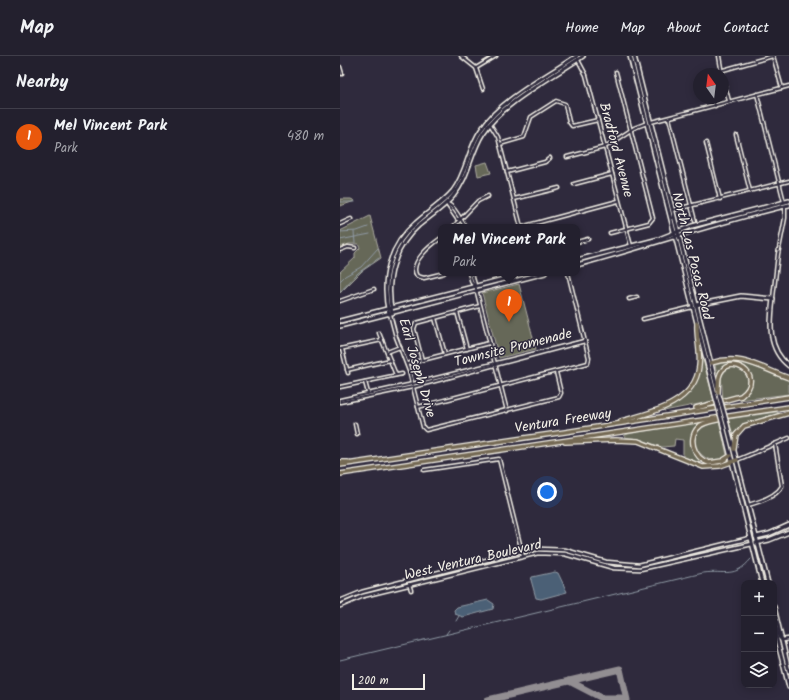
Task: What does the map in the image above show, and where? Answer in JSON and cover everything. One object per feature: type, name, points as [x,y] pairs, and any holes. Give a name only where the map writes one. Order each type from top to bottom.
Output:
[{"type":"highway","points":[[599,427],[654,412],[672,403],[688,390],[694,382],[699,366],[697,323]]},
{"type":"highway","points":[[709,364],[728,359],[738,359],[789,378]]},
{"type":"highway","points":[[675,414],[741,396],[750,384],[747,371],[736,365],[724,369],[719,377],[717,394]]},
{"type":"highway","name":"Ventura Freeway","points":[[340,463],[599,427],[789,397]]},
{"type":"highway","name":"Ventura Freeway","points":[[340,474],[789,407]]},
{"type":"highway","points":[[730,456],[725,460],[712,463],[703,460],[694,450],[694,434],[705,424],[750,413]]},
{"type":"highway","points":[[734,449],[736,435],[744,426],[789,413]]},
{"type":"highway","points":[[557,442],[632,440],[651,445],[703,468],[713,468],[737,460]]},
{"type":"main road","name":"Earl Joseph Drive","points":[[390,314],[389,282],[392,266],[398,252],[414,230],[456,192],[465,179],[478,143],[488,123],[576,57],[583,56]]},
{"type":"main road","name":"North Las Posas Road","points":[[630,56],[649,123]]},
{"type":"main road","name":"North Las Posas Road","points":[[634,56],[671,210],[697,305],[709,364]]},
{"type":"main road","points":[[580,263],[784,204],[789,201]]},
{"type":"main road","points":[[784,204],[789,205]]},
{"type":"main road","name":"North Las Posas Road","points":[[678,234],[697,323],[734,449],[767,580]]},
{"type":"main road","points":[[580,259],[631,248]]},
{"type":"main road","points":[[340,321],[515,276]]},
{"type":"main road","points":[[340,326],[533,276]]},
{"type":"main road","points":[[693,306],[740,296],[773,299],[771,324],[772,341],[779,356],[789,366]]},
{"type":"main road","name":"North Las Posas Road","points":[[717,394],[730,456],[761,580]]},
{"type":"main road","points":[[750,538],[769,534],[789,525]]},
{"type":"main road","points":[[752,544],[789,532]]},
{"type":"main road","points":[[776,616],[789,671]]},
{"type":"main road","points":[[777,630],[779,637],[782,640]]},
{"type":"main road","points":[[777,640],[789,687]]},
{"type":"street","points":[[461,56],[476,68],[483,88]]},
{"type":"street","points":[[476,68],[496,56]]},
{"type":"street","points":[[719,56],[722,68]]},
{"type":"street","points":[[729,68],[773,56],[782,88]]},
{"type":"street","name":"Bradford Avenue","points":[[576,57],[586,75],[631,248]]},
{"type":"street","points":[[340,67],[342,74]]},
{"type":"street","points":[[610,233],[649,223],[652,220],[616,72]]},
{"type":"street","points":[[729,101],[789,86]]},
{"type":"street","points":[[757,94],[784,204],[785,218],[778,254],[773,299]]},
{"type":"street","points":[[500,144],[524,137],[531,117],[555,101],[560,101],[564,104],[570,125]]},
{"type":"street","points":[[567,157],[605,147],[631,130],[649,123],[721,104]]},
{"type":"street","points":[[669,118],[695,221]]},
{"type":"street","points":[[570,125],[575,126],[598,120]]},
{"type":"street","points":[[488,123],[497,134],[520,224]]},
{"type":"street","points":[[736,135],[750,191]]},
{"type":"street","points":[[706,143],[720,199]]},
{"type":"street","points":[[507,172],[545,162],[550,158]]},
{"type":"street","points":[[574,184],[612,174]]},
{"type":"street","points":[[671,210],[789,181]]},
{"type":"street","points":[[514,199],[559,188]]},
{"type":"street","points":[[456,224],[478,201],[488,196]]},
{"type":"street","points":[[532,224],[619,201]]},
{"type":"street","points":[[444,202],[449,204],[460,216],[460,219],[464,224]]},
{"type":"street","points":[[340,224],[351,219]]},
{"type":"street","points":[[580,241],[588,239]]},
{"type":"street","points":[[438,240],[427,248],[414,270],[417,276],[424,278],[438,274]]},
{"type":"street","points":[[340,250],[348,247],[355,248]]},
{"type":"street","points":[[470,276],[472,283],[475,286]]},
{"type":"street","points":[[473,276],[507,411],[559,397],[561,393],[556,372]]},
{"type":"street","points":[[418,407],[587,364],[589,361],[585,341],[569,276]]},
{"type":"street","points":[[340,301],[374,289]]},
{"type":"street","points":[[629,299],[637,297]]},
{"type":"street","points":[[422,360],[414,329],[418,322],[480,306]]},
{"type":"street","points":[[643,319],[693,306]]},
{"type":"street","points":[[457,312],[467,349]]},
{"type":"street","name":"Earl Joseph Drive","points":[[390,314],[407,364],[424,429],[428,431],[507,411]]},
{"type":"street","points":[[435,318],[444,354]]},
{"type":"street","points":[[379,333],[396,375]]},
{"type":"street","points":[[348,373],[341,349],[382,340]]},
{"type":"street","name":"Townsite Promenade","points":[[340,401],[413,386],[585,341]]},
{"type":"street","points":[[407,364],[490,343]]},
{"type":"street","points":[[387,352],[400,347]]},
{"type":"street","points":[[347,370],[390,360]]},
{"type":"street","points":[[340,387],[402,374]]},
{"type":"street","points":[[365,382],[368,395]]},
{"type":"street","points":[[355,424],[357,434]]},
{"type":"street","points":[[737,460],[789,438]]},
{"type":"street","points":[[748,505],[760,502],[778,491],[782,486],[775,444]]},
{"type":"street","points":[[424,470],[499,459],[523,556]]},
{"type":"street","name":"West Ventura Boulevard","points":[[340,601],[362,592],[522,551],[562,549],[610,563],[639,565],[750,538]]},
{"type":"street","name":"West Ventura Boulevard","points":[[340,606],[363,596],[447,574],[538,553],[558,553],[576,556],[614,568],[640,569],[752,544]]},
{"type":"street","points":[[446,570],[447,574]]},
{"type":"street","points":[[409,584],[411,590]]},
{"type":"street","points":[[782,640],[789,639]]},
{"type":"green space","points":[[487,162],[491,173],[478,176],[476,165]]},
{"type":"green space","points":[[340,199],[351,199],[355,201],[340,206]]},
{"type":"green space","points":[[370,216],[381,258],[362,271],[340,293],[340,272],[355,258],[355,253],[360,248],[358,244],[349,244],[340,247],[340,231]]},
{"type":"green space","points":[[519,284],[536,349],[499,358],[482,293]]},
{"type":"green space","points":[[702,356],[714,401],[664,411],[664,409],[692,388],[699,375]]},
{"type":"green space","points":[[730,361],[742,362],[789,380],[789,394],[739,400],[739,398],[748,390],[750,373],[746,367],[739,364],[730,364],[717,373],[715,365]]},
{"type":"green space","points":[[731,367],[736,367],[744,372],[748,380],[747,385],[741,393],[733,397],[723,399],[721,376]]},
{"type":"green space","points":[[776,412],[779,413],[748,422],[733,434],[728,419]]},
{"type":"green space","points":[[719,421],[727,455],[719,460],[711,460],[698,450],[695,442],[697,434],[705,426]]},
{"type":"green space","points":[[699,422],[700,425],[691,443],[702,461],[700,463],[683,457],[683,440],[675,439],[674,446],[662,447],[639,439],[624,437],[625,435],[632,433]]},
{"type":"water","points":[[555,572],[558,573],[567,592],[541,599],[536,598],[531,580],[532,577]]},
{"type":"water","points":[[488,600],[494,604],[493,609],[463,617],[455,614],[454,610],[457,607]]},
{"type":"waterway","points":[[340,202],[355,202]]},
{"type":"waterway","points":[[340,232],[357,231],[368,227]]},
{"type":"waterway","points":[[354,232],[355,243]]},
{"type":"waterway","points":[[340,240],[370,234]]},
{"type":"waterway","points":[[340,281],[345,276],[361,267],[378,248]]},
{"type":"waterway","points":[[340,292],[358,273],[379,258]]},
{"type":"waterway","points":[[340,660],[703,573],[734,571],[740,569],[751,559]]},
{"type":"waterway","points":[[456,621],[459,616]]},
{"type":"waterway","points":[[446,634],[449,630]]},
{"type":"taxiway","points":[[488,700],[620,669],[627,700]]},
{"type":"taxiway","points":[[569,681],[602,698],[621,698],[624,700]]},
{"type":"place","name":"Mel Vincent Park","points":[[509,322]]}]
